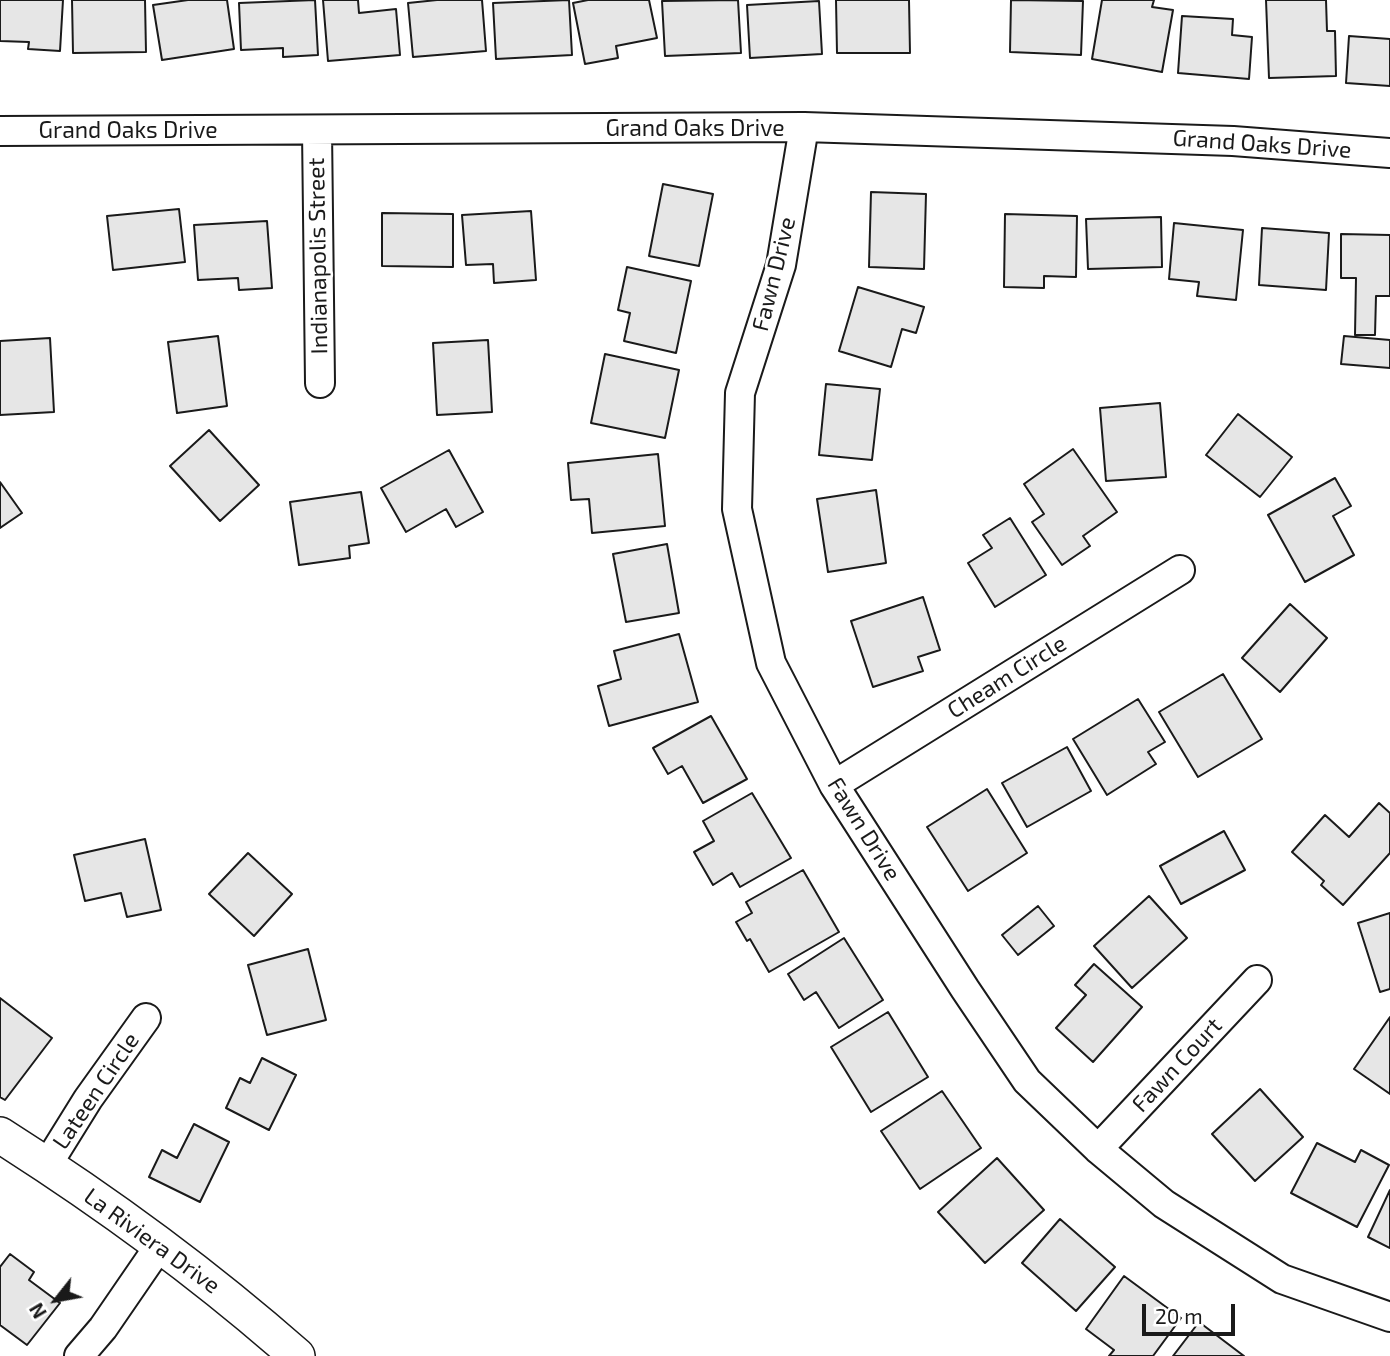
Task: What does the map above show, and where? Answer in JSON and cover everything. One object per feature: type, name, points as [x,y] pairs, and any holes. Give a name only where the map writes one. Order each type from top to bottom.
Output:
[{"type":"street","name":"Grand Oaks Drive","points":[[0,131],[804,127],[1233,141],[1390,153]]},
{"type":"street","name":"Fawn Drive","points":[[804,127],[781,265],[740,393],[737,509],[771,663],[834,785],[964,989],[1027,1081],[1098,1149],[1164,1204],[1282,1279],[1390,1317]]},
{"type":"street","name":"Indianapolis Street","points":[[317,130],[320,383]]},
{"type":"street","name":"Cheam Circle","points":[[834,785],[1180,570]]},
{"type":"street","name":"Fawn Court","points":[[1098,1149],[1257,980]]},
{"type":"street","name":"Lateen Circle","points":[[47,1165],[88,1099],[146,1018]]},
{"type":"street","name":"La Riviera Drive","points":[[0,1135],[160,1245],[240,1306],[297,1356]]},
{"type":"street","points":[[79,1356],[103,1328],[160,1245]]},
{"type":"building","points":[[0,0],[63,0],[60,51],[28,49],[29,42],[0,41]]},
{"type":"building","points":[[72,0],[145,0],[146,52],[73,53]]},
{"type":"building","points":[[188,0],[227,0],[234,49],[162,60],[153,5]]},
{"type":"building","points":[[315,0],[318,55],[283,57],[283,48],[241,50],[239,3]]},
{"type":"building","points":[[323,0],[358,0],[359,13],[396,9],[400,55],[328,61]]},
{"type":"building","points":[[482,0],[486,51],[413,57],[408,3]]},
{"type":"building","points":[[569,0],[572,55],[496,59],[493,3]]},
{"type":"building","points":[[588,0],[649,0],[657,38],[616,46],[618,58],[585,64],[573,3]]},
{"type":"building","points":[[738,0],[741,53],[665,56],[662,1]]},
{"type":"building","points":[[836,0],[909,0],[910,53],[837,53]]},
{"type":"building","points":[[1011,0],[1083,1],[1081,55],[1010,52]]},
{"type":"building","points":[[1102,0],[1154,0],[1152,7],[1173,10],[1162,72],[1092,59]]},
{"type":"building","points":[[1266,0],[1326,0],[1327,31],[1335,31],[1336,76],[1269,78]]},
{"type":"building","points":[[819,1],[822,54],[750,58],[747,5]]},
{"type":"building","points":[[1182,16],[1233,19],[1232,35],[1252,37],[1249,79],[1178,73]]},
{"type":"building","points":[[1349,36],[1390,39],[1390,86],[1346,83]]},
{"type":"building","points":[[663,184],[713,194],[699,266],[649,256]]},
{"type":"building","points":[[871,192],[926,194],[924,269],[869,267]]},
{"type":"building","points":[[179,209],[185,262],[113,270],[107,216]]},
{"type":"building","points":[[531,211],[536,280],[494,283],[493,264],[466,265],[462,215]]},
{"type":"building","points":[[382,213],[453,214],[453,267],[382,266]]},
{"type":"building","points":[[1005,214],[1077,216],[1076,277],[1044,276],[1044,288],[1004,287]]},
{"type":"building","points":[[1161,217],[1162,267],[1088,269],[1086,219]]},
{"type":"building","points":[[267,221],[272,288],[239,290],[238,278],[198,280],[194,225]]},
{"type":"building","points":[[1174,223],[1243,230],[1236,300],[1197,296],[1199,282],[1169,279]]},
{"type":"building","points":[[1262,228],[1329,233],[1326,290],[1259,285]]},
{"type":"building","points":[[1341,234],[1390,235],[1390,296],[1376,296],[1375,335],[1355,335],[1356,278],[1341,278]]},
{"type":"building","points":[[627,267],[691,281],[676,353],[624,341],[630,313],[618,310]]},
{"type":"building","points":[[858,287],[924,307],[916,333],[902,329],[891,367],[839,351]]},
{"type":"building","points":[[218,336],[227,406],[177,413],[168,342]]},
{"type":"building","points":[[1344,336],[1390,340],[1390,368],[1341,364]]},
{"type":"building","points":[[50,338],[54,412],[0,415],[0,341]]},
{"type":"building","points":[[488,340],[492,412],[437,415],[433,343]]},
{"type":"building","points":[[605,354],[679,370],[665,438],[591,423]]},
{"type":"building","points":[[826,384],[880,389],[872,460],[819,455]]},
{"type":"building","points":[[1160,403],[1166,477],[1106,481],[1100,408]]},
{"type":"building","points":[[1238,414],[1292,457],[1260,497],[1206,455]]},
{"type":"building","points":[[209,430],[259,485],[220,521],[170,466]]},
{"type":"building","points":[[1073,449],[1117,512],[1083,536],[1090,546],[1062,565],[1032,522],[1044,514],[1024,484]]},
{"type":"building","points":[[449,450],[483,512],[456,527],[446,509],[406,532],[381,488]]},
{"type":"building","points":[[658,454],[665,526],[592,533],[589,499],[571,500],[568,463]]},
{"type":"building","points":[[1335,478],[1351,506],[1333,516],[1354,555],[1305,582],[1268,515]]},
{"type":"building","points":[[0,482],[22,513],[0,528]]},
{"type":"building","points":[[876,490],[886,563],[828,572],[817,499]]},
{"type":"building","points":[[361,492],[369,543],[349,546],[350,558],[299,565],[290,502]]},
{"type":"building","points":[[1010,518],[1046,575],[995,607],[968,563],[992,548],[983,535]]},
{"type":"building","points":[[667,544],[679,613],[626,622],[613,554]]},
{"type":"building","points":[[923,597],[940,650],[918,657],[923,671],[873,687],[851,621]]},
{"type":"building","points":[[1290,604],[1327,638],[1280,692],[1242,658]]},
{"type":"building","points":[[679,634],[698,702],[609,726],[598,686],[621,679],[614,651]]},
{"type":"building","points":[[1223,674],[1262,739],[1198,777],[1159,712]]},
{"type":"building","points":[[1138,699],[1165,742],[1148,752],[1156,764],[1107,795],[1073,739]]},
{"type":"building","points":[[711,716],[747,779],[703,803],[682,766],[668,774],[653,748]]},
{"type":"building","points":[[1067,747],[1091,791],[1027,827],[1002,783]]},
{"type":"building","points":[[987,789],[1027,853],[968,891],[927,827]]},
{"type":"building","points":[[752,793],[791,858],[740,887],[732,873],[713,885],[694,852],[714,841],[703,821]]},
{"type":"building","points":[[1379,803],[1390,813],[1390,853],[1343,905],[1321,885],[1324,881],[1292,852],[1325,815],[1349,837]]},
{"type":"building","points":[[1224,831],[1245,870],[1181,904],[1160,866]]},
{"type":"building","points":[[145,839],[161,910],[127,917],[121,893],[85,901],[74,855]]},
{"type":"building","points":[[248,853],[292,894],[254,936],[209,894]]},
{"type":"building","points":[[803,870],[839,932],[769,972],[750,939],[747,941],[736,922],[752,913],[746,902]]},
{"type":"building","points":[[1149,896],[1187,938],[1132,988],[1094,946]]},
{"type":"building","points":[[1038,906],[1054,926],[1018,955],[1002,935]]},
{"type":"building","points":[[1390,913],[1390,989],[1380,992],[1358,923]]},
{"type":"building","points":[[844,938],[883,1000],[839,1028],[816,992],[804,1000],[788,974]]},
{"type":"building","points":[[308,949],[326,1020],[267,1035],[248,965]]},
{"type":"building","points":[[1094,964],[1142,1007],[1093,1062],[1056,1028],[1086,995],[1075,985]]},
{"type":"building","points":[[0,998],[52,1038],[5,1100],[0,1097]]},
{"type":"building","points":[[888,1012],[928,1077],[871,1112],[831,1047]]},
{"type":"building","points":[[1390,1017],[1390,1094],[1354,1069]]},
{"type":"building","points":[[262,1058],[296,1075],[269,1130],[226,1108],[240,1078],[250,1083]]},
{"type":"building","points":[[1260,1089],[1303,1137],[1255,1181],[1212,1134]]},
{"type":"building","points":[[942,1091],[981,1148],[920,1189],[881,1131]]},
{"type":"building","points":[[194,1124],[229,1142],[200,1202],[149,1177],[162,1150],[177,1158]]},
{"type":"building","points":[[1317,1143],[1355,1162],[1361,1150],[1389,1165],[1357,1227],[1291,1193]]},
{"type":"building","points":[[997,1158],[1044,1210],[985,1263],[938,1212]]},
{"type":"building","points":[[1390,1190],[1390,1248],[1368,1237]]},
{"type":"building","points":[[1060,1219],[1115,1267],[1076,1311],[1022,1263]]},
{"type":"building","points":[[10,1254],[34,1272],[29,1280],[60,1303],[27,1345],[0,1325],[0,1267]]},
{"type":"building","points":[[1124,1276],[1181,1318],[1153,1356],[1109,1356],[1114,1350],[1086,1329]]},
{"type":"building","points":[[1199,1322],[1244,1356],[1173,1356]]}]
